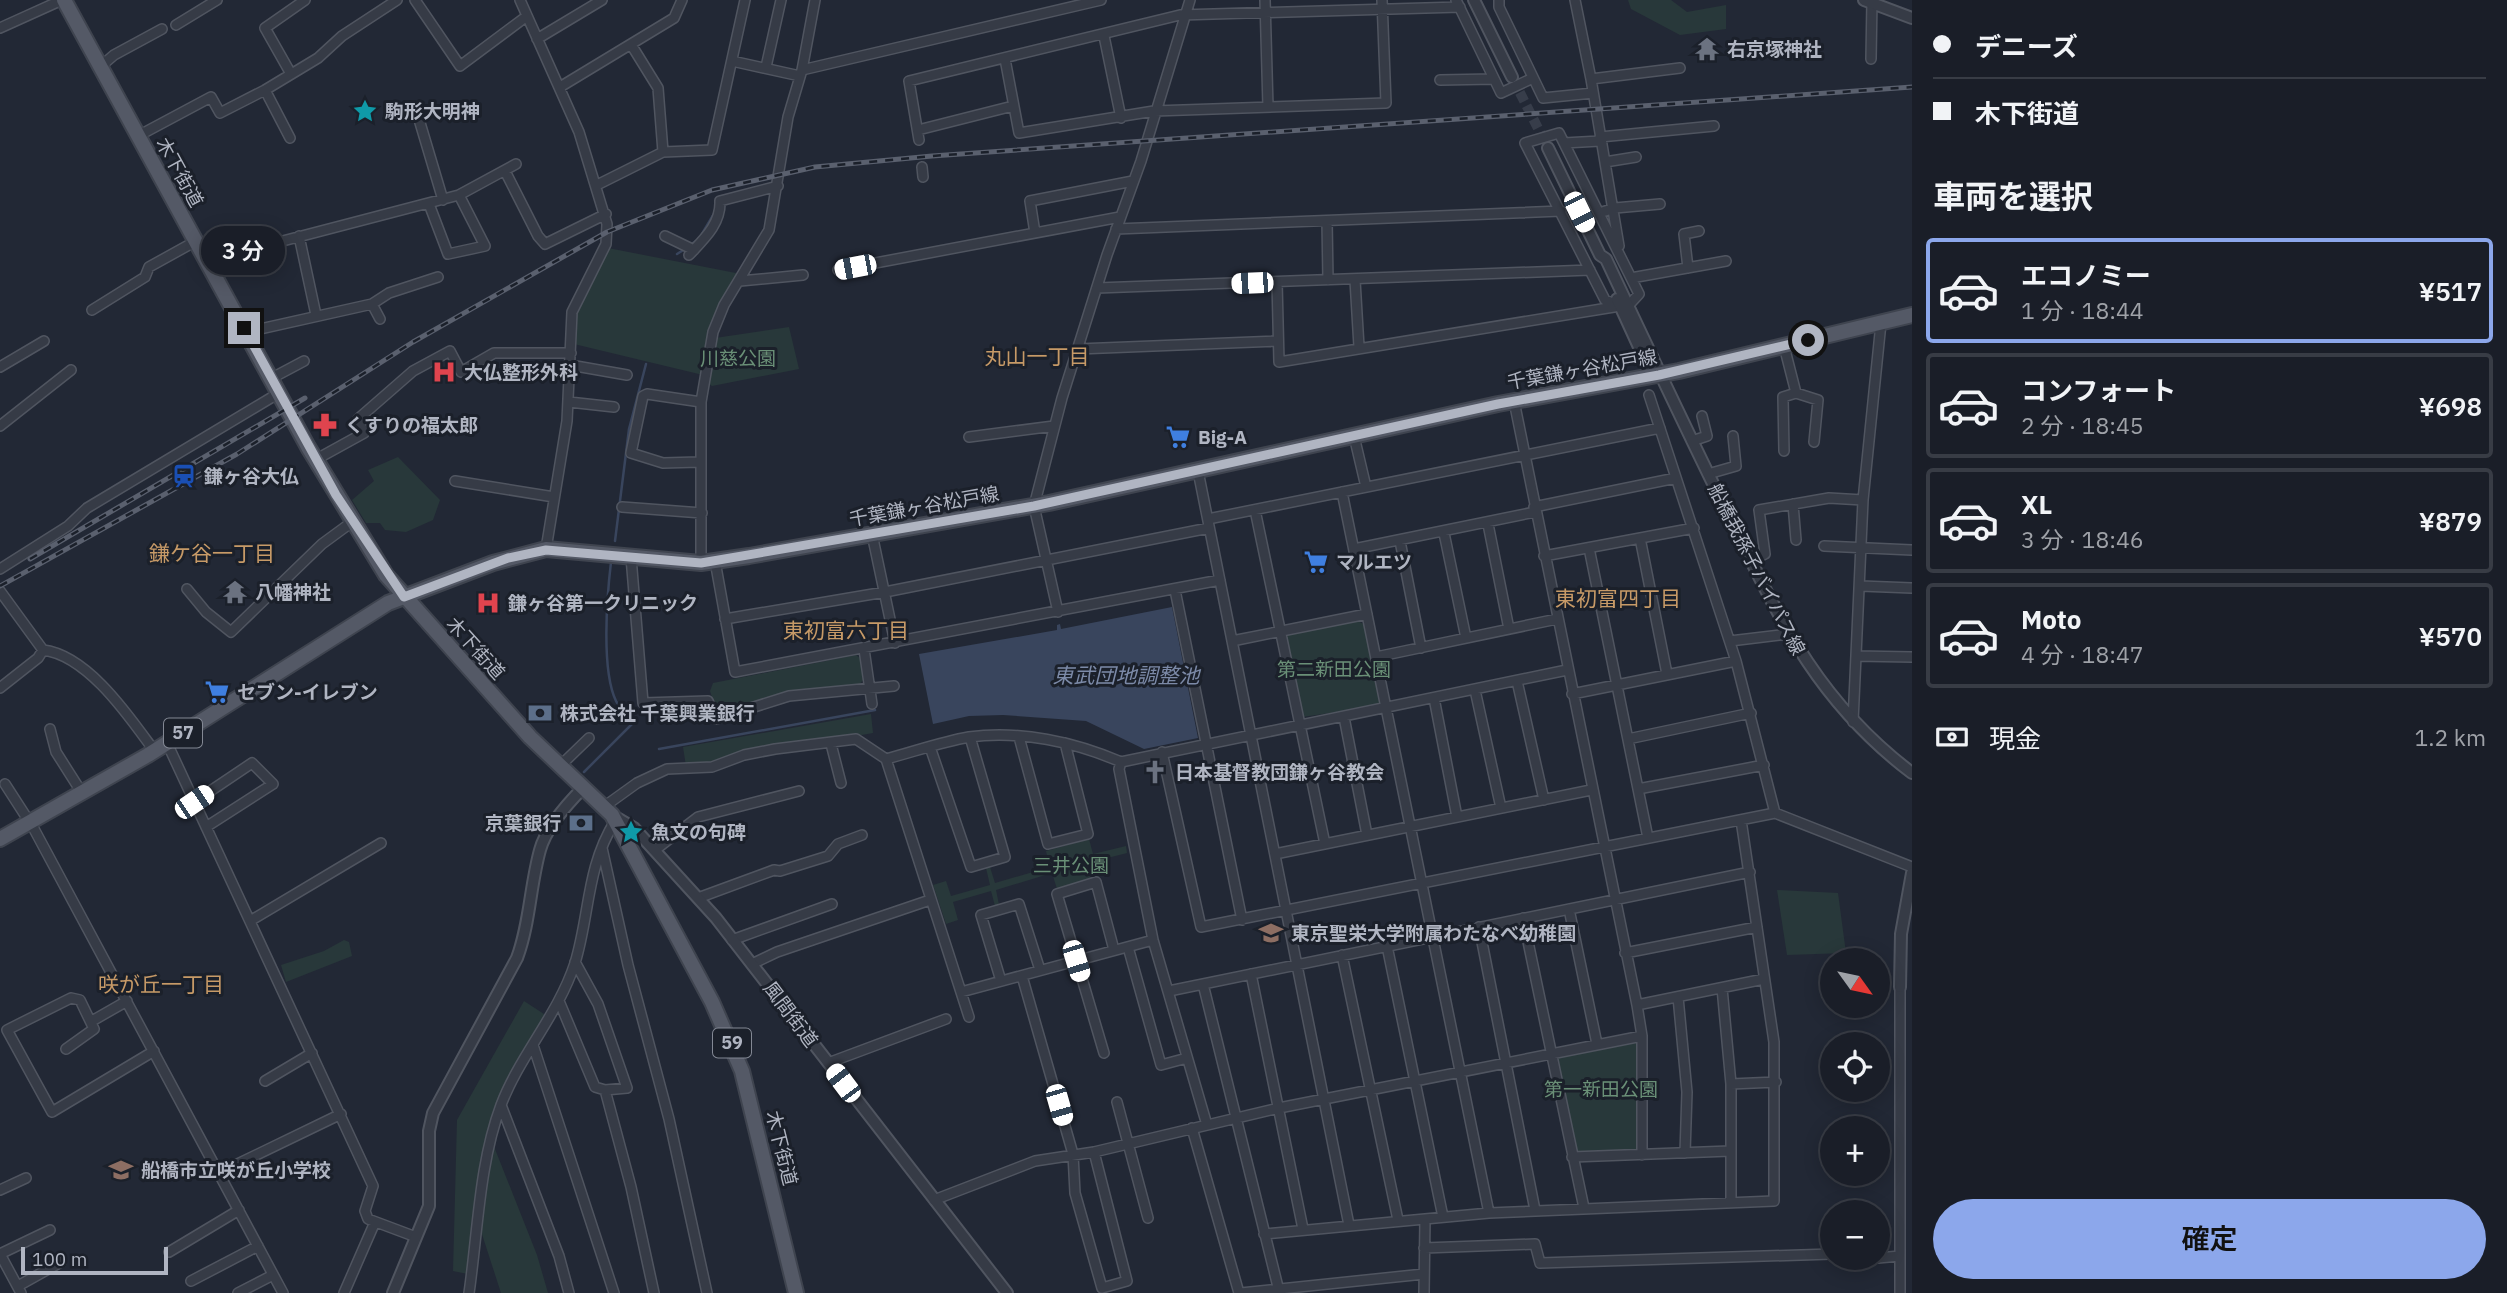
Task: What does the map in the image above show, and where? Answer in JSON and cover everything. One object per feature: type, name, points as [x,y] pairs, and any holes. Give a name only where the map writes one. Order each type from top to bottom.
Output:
[{"type":"main road","name":"木下街道","points":[[63,0],[352,522],[404,597],[530,737],[611,814],[712,1002],[743,1071],[796,1293]]},
{"type":"main road","name":"千葉鎌ヶ谷松戸線","points":[[0,839],[167,743],[388,603],[508,558],[546,550],[708,562],[872,534],[1034,506],[1514,401],[1659,375],[1912,316]]},
{"type":"street","points":[[0,28],[63,0]]},
{"type":"street","points":[[176,25],[217,0]]},
{"type":"street","points":[[291,74],[265,28],[305,0]]},
{"type":"street","points":[[138,136],[211,97],[220,113],[265,90],[318,58],[342,36],[397,0]]},
{"type":"street","points":[[415,0],[460,66],[527,16]]},
{"type":"street","points":[[520,0],[560,87],[606,214],[606,244],[572,312],[569,402],[546,550]]},
{"type":"street","points":[[537,39],[602,0]]},
{"type":"street","points":[[560,87],[674,19],[682,0]]},
{"type":"street","points":[[597,186],[663,152],[712,150],[746,0]]},
{"type":"street","points":[[766,67],[781,0]]},
{"type":"street","points":[[815,0],[801,73],[788,117],[769,230],[713,332],[701,402],[699,462],[708,562],[725,619],[735,672],[1220,580]]},
{"type":"street","points":[[732,61],[801,73],[1101,0]]},
{"type":"street","points":[[1058,612],[1034,506],[1054,426],[1190,0]]},
{"type":"street","points":[[1265,0],[1268,107]]},
{"type":"street","points":[[1474,0],[1512,77]]},
{"type":"street","points":[[1499,0],[1499,8],[1543,98],[1593,93]]},
{"type":"street","points":[[1575,0],[1615,208],[1620,255]]},
{"type":"street","points":[[1871,59],[1869,1],[1912,18]]},
{"type":"street","points":[[919,140],[909,81],[1184,16],[1265,14],[1382,5],[1458,4],[1501,93],[1533,78]]},
{"type":"street","points":[[1005,59],[1019,133],[1154,111],[1386,103],[1382,5]]},
{"type":"street","points":[[100,67],[114,55],[162,29]]},
{"type":"street","points":[[1104,36],[1121,118]]},
{"type":"street","points":[[632,46],[658,88],[663,152]]},
{"type":"street","points":[[1591,79],[1680,68]]},
{"type":"street","points":[[1440,80],[1494,79]]},
{"type":"street","points":[[265,90],[290,138]]},
{"type":"street","points":[[918,130],[1013,106]]},
{"type":"street","points":[[418,116],[443,200]]},
{"type":"street","points":[[1564,143],[1714,126]]},
{"type":"street","points":[[1277,282],[1279,362],[1624,306],[1639,294],[1559,133],[1525,143],[1605,300],[1624,306]]},
{"type":"street","name":"船橋我孫子バイパス線","points":[[1548,148],[1600,255],[1606,259],[1624,306],[1788,634],[1825,688],[1853,722],[1912,772]]},
{"type":"street","points":[[1605,162],[1636,157]]},
{"type":"street","points":[[214,274],[275,243],[459,195],[516,164]]},
{"type":"street","points":[[505,171],[538,236],[545,244],[606,214]]},
{"type":"street","points":[[1035,233],[1030,201],[1133,181]]},
{"type":"street","points":[[665,236],[692,253],[713,228],[720,210],[720,201],[778,186]]},
{"type":"street","points":[[429,204],[449,254],[485,247],[459,195]]},
{"type":"street","points":[[1599,213],[1615,208],[1660,204]]},
{"type":"street","points":[[1116,229],[1561,211]]},
{"type":"street","points":[[838,270],[1120,217]]},
{"type":"street","points":[[1327,221],[1328,279]]},
{"type":"street","points":[[1688,268],[1684,234],[1699,231]]},
{"type":"street","points":[[299,236],[316,315]]},
{"type":"street","points":[[92,310],[145,277],[149,267],[196,241]]},
{"type":"street","points":[[1631,278],[1726,261]]},
{"type":"street","points":[[1097,288],[1590,270]]},
{"type":"street","points":[[740,281],[803,275]]},
{"type":"street","points":[[247,332],[372,304],[381,292],[438,277]]},
{"type":"street","points":[[1355,280],[1359,347]]},
{"type":"street","points":[[372,304],[380,319]]},
{"type":"street","points":[[1853,722],[1863,500],[1881,323]]},
{"type":"street","points":[[0,368],[44,341]]},
{"type":"street","points":[[1078,349],[1278,341]]},
{"type":"street","points":[[1784,346],[1796,393]]},
{"type":"street","points":[[316,460],[365,433],[358,419],[413,371],[450,351],[461,372],[494,353],[571,353]]},
{"type":"street","points":[[272,379],[304,361]]},
{"type":"street","points":[[570,365],[626,375]]},
{"type":"street","points":[[0,426],[71,370]]},
{"type":"street","points":[[0,569],[68,526],[87,508],[279,393]]},
{"type":"street","points":[[1784,451],[1783,397],[1796,393],[1818,400],[1814,442]]},
{"type":"street","points":[[699,462],[663,463],[631,453],[643,396],[647,394],[701,402]]},
{"type":"street","points":[[1649,395],[1730,641],[1775,813]]},
{"type":"street","points":[[1514,401],[1591,790],[1637,1005],[1642,1036],[1642,1154]]},
{"type":"street","points":[[569,402],[614,407]]},
{"type":"street","points":[[1692,441],[1707,436],[1702,416]]},
{"type":"street","points":[[969,437],[1054,426]]},
{"type":"street","points":[[725,619],[885,592],[1208,523],[1255,510],[1660,428]]},
{"type":"street","points":[[1354,436],[1366,487]]},
{"type":"street","points":[[1708,474],[1736,466],[1732,436]]},
{"type":"street","points":[[1198,471],[1349,1225]]},
{"type":"street","points":[[1354,549],[1488,524],[1535,510],[1676,478]]},
{"type":"street","points":[[455,481],[554,497]]},
{"type":"street","points":[[1342,492],[1489,1213]]},
{"type":"street","points":[[1751,561],[1765,554],[1759,510],[1829,498],[1863,500]]},
{"type":"street","points":[[1793,504],[1796,540]]},
{"type":"street","points":[[622,507],[702,513]]},
{"type":"street","points":[[1255,510],[1325,844]]},
{"type":"street","points":[[187,589],[206,612],[231,632],[323,544],[352,522]]},
{"type":"street","points":[[1488,524],[1509,629]]},
{"type":"street","points":[[1544,556],[1693,528]]},
{"type":"street","points":[[1444,533],[1466,638]]},
{"type":"street","points":[[872,534],[895,643]]},
{"type":"street","points":[[1640,538],[1667,674]]},
{"type":"street","points":[[1400,541],[1421,648]]},
{"type":"street","points":[[1824,546],[1912,550]]},
{"type":"street","points":[[1589,548],[1648,838]]},
{"type":"street","points":[[631,557],[643,703],[708,701],[716,719],[789,696],[894,686]]},
{"type":"street","points":[[1861,586],[1912,589]]},
{"type":"street","points":[[1175,590],[1242,920]]},
{"type":"street","points":[[0,591],[43,650]]},
{"type":"street","points":[[1232,641],[1367,614]]},
{"type":"street","points":[[1376,657],[1557,619]]},
{"type":"street","points":[[1730,641],[1788,634]]},
{"type":"street","points":[[864,649],[872,704]]},
{"type":"street","points":[[0,688],[38,658],[43,650]]},
{"type":"street","points":[[43,650],[58,651],[80,666],[122,708],[150,745]]},
{"type":"street","points":[[1856,656],[1912,657]]},
{"type":"street","points":[[1572,694],[1736,661]]},
{"type":"street","points":[[886,759],[970,737],[1018,737],[1082,745],[1121,762],[1567,670]]},
{"type":"street","points":[[1517,681],[1544,800]]},
{"type":"street","points":[[1475,690],[1501,808]]},
{"type":"street","points":[[1434,698],[1457,817]]},
{"type":"street","points":[[1628,738],[1751,713]]},
{"type":"street","points":[[1344,717],[1367,835]]},
{"type":"street","points":[[50,729],[56,752],[82,793]]},
{"type":"street","points":[[930,747],[971,867],[1005,857],[970,737]]},
{"type":"street","points":[[1018,737],[1048,845],[1088,834],[1065,743]]},
{"type":"street","points":[[560,766],[589,738]]},
{"type":"street","points":[[470,1292],[480,1199],[501,1105],[559,1001],[575,962],[585,906],[611,814],[637,783],[667,769],[712,767],[744,755],[856,739],[886,759],[970,1017]]},
{"type":"street","points":[[167,743],[373,1186],[365,1211],[368,1219],[416,1237]]},
{"type":"street","points":[[831,744],[841,783]]},
{"type":"street","points":[[1162,752],[1201,927],[1775,813],[1912,867]]},
{"type":"street","points":[[1121,762],[1119,769],[1153,940],[1207,1125]]},
{"type":"street","points":[[194,802],[252,763],[273,784],[206,827]]},
{"type":"street","points":[[1639,789],[1764,765]]},
{"type":"street","points":[[5,784],[30,822],[283,1293]]},
{"type":"street","points":[[393,1293],[430,1196],[429,1131],[433,1113],[517,958],[526,935],[540,850],[546,835],[584,787]]},
{"type":"street","points":[[1275,854],[1591,790]]},
{"type":"street","points":[[655,850],[698,817],[799,791]]},
{"type":"street","name":"風間街道","points":[[611,814],[634,828],[698,898],[1007,1293]]},
{"type":"street","points":[[1264,1234],[1398,1220],[1535,1210],[1774,1201],[1774,1042],[1741,820]]},
{"type":"street","points":[[698,898],[774,870],[780,871],[828,856],[838,844],[862,835]]},
{"type":"street","points":[[250,921],[381,844]]},
{"type":"street","points":[[602,848],[628,965],[669,1119],[707,1293]]},
{"type":"street","points":[[1169,991],[1750,872]]},
{"type":"street","points":[[1900,1293],[1901,934],[1911,892],[1912,873]]},
{"type":"street","points":[[1104,1053],[1057,894],[1096,883],[1114,950]]},
{"type":"street","points":[[752,964],[777,952],[930,900]]},
{"type":"street","points":[[732,940],[832,904]]},
{"type":"street","points":[[1001,981],[981,915],[1019,904],[1040,970]]},
{"type":"street","points":[[1569,909],[1597,1044]]},
{"type":"street","points":[[1523,918],[1584,1208]]},
{"type":"street","points":[[1625,953],[1757,927]]},
{"type":"street","points":[[1479,928],[1535,1210]]},
{"type":"street","points":[[961,992],[1153,940]]},
{"type":"street","points":[[1387,946],[1443,1217]]},
{"type":"street","points":[[1128,947],[1161,1065],[1187,1058]]},
{"type":"street","points":[[1342,955],[1398,1220]]},
{"type":"street","points":[[559,1001],[595,1087],[606,1090],[627,1088],[598,1004],[575,962]]},
{"type":"street","points":[[1251,974],[1303,1229]]},
{"type":"street","points":[[1022,976],[1073,1154],[1075,1193],[1102,1288],[1128,1281],[1094,1152]]},
{"type":"street","points":[[1637,1005],[1763,979]]},
{"type":"street","points":[[1203,984],[1278,1287]]},
{"type":"street","points":[[1722,988],[1731,1084],[1731,1202]]},
{"type":"street","points":[[1678,997],[1687,1092],[1685,1153]]},
{"type":"street","points":[[66,1049],[94,1031],[92,1021],[80,1000],[71,998],[8,1030],[52,1112],[154,1051]]},
{"type":"street","points":[[92,1021],[127,1002]]},
{"type":"street","points":[[828,1063],[946,1019]]},
{"type":"street","points":[[934,1200],[1004,1172],[1073,1154],[1094,1152],[1279,1108],[1642,1036]]},
{"type":"street","points":[[533,1045],[614,1293]]},
{"type":"street","points":[[265,1081],[312,1054]]},
{"type":"street","points":[[1731,1084],[1776,1082]]},
{"type":"street","points":[[606,1090],[654,1293]]},
{"type":"street","points":[[1117,1102],[1148,1217]]},
{"type":"street","points":[[501,1105],[559,1256],[569,1293]]},
{"type":"street","points":[[219,1173],[341,1114]]},
{"type":"street","points":[[1192,1128],[1240,1293],[1424,1273]]},
{"type":"street","points":[[1573,1157],[1730,1151]]},
{"type":"street","points":[[0,1190],[26,1178]]},
{"type":"street","points":[[169,1252],[239,1210]]},
{"type":"street","points":[[1424,1293],[1425,1219]]},
{"type":"street","points":[[344,1293],[375,1222]]},
{"type":"street","points":[[50,1230],[0,1254],[20,1290],[61,1262]]},
{"type":"street","points":[[1424,1248],[1535,1244],[1540,1263],[1820,1254]]},
{"type":"street","points":[[191,1280],[258,1246]]},
{"type":"street","points":[[1890,1257],[1900,1256]]},
{"type":"street","points":[[238,1293],[273,1275]]},
{"type":"green space","points":[[1628,0],[1671,0],[1687,12],[1726,5],[1726,29],[1680,35],[1631,9]]},
{"type":"green space","points":[[608,248],[741,274],[726,297],[703,375],[574,344],[575,314]]},
{"type":"green space","name":"川慈公園","points":[[789,327],[799,369],[712,386],[708,383],[715,338]]},
{"type":"green space","points":[[398,457],[440,500],[433,520],[406,532],[385,530],[380,523],[366,523],[352,500],[374,481],[368,470]]},
{"type":"green space","name":"第二新田公園","points":[[1356,620],[1367,626],[1381,702],[1379,706],[1302,717],[1286,638],[1289,633]]},
{"type":"green space","points":[[856,655],[860,658],[863,680],[860,684],[787,693],[720,715],[717,713],[710,691],[713,683]]},
{"type":"green space","points":[[871,714],[873,733],[686,766],[683,747]]},
{"type":"green space","name":"三井公園","points":[[1089,839],[1093,854],[1126,846],[1127,853],[1095,861],[1099,877],[1057,889],[1052,873],[996,890],[999,905],[995,906],[991,891],[953,902],[958,920],[946,924],[933,885],[946,881],[951,896],[990,885],[986,868],[990,867],[995,883],[1050,867],[1046,851]]},
{"type":"green space","points":[[1777,890],[1838,893],[1845,948],[1820,948],[1820,954],[1787,955]]},
{"type":"green space","points":[[344,940],[349,942],[352,956],[286,982],[281,965],[324,951]]},
{"type":"green space","points":[[524,1001],[547,1016],[496,1109],[468,1274],[453,1271],[457,1120]]},
{"type":"green space","name":"第一新田公園","points":[[1639,1044],[1638,1150],[1575,1152],[1558,1058]]},
{"type":"green space","points":[[493,1144],[537,1255],[548,1293],[501,1293],[479,1225]]},
{"type":"water","name":"東武団地調整池","points":[[1172,607],[1198,738],[1144,749],[1086,721],[1003,715],[969,716],[933,724],[919,654],[1057,630],[1057,625],[1060,624],[1061,629]]},
{"type":"waterway","points":[[690,245],[699,239],[715,212]]},
{"type":"waterway","points":[[677,254],[685,249]]},
{"type":"waterway","points":[[615,541],[629,429],[646,364]]},
{"type":"waterway","points":[[584,772],[635,721],[616,701],[608,671],[606,633],[611,562]]},
{"type":"waterway","points":[[659,749],[875,710]]},
{"type":"tunnel","points":[[1513,79],[1548,148]]},
{"type":"railway","points":[[0,586],[237,454],[413,342],[607,232],[712,190],[815,167],[932,156],[1912,87]]},
{"type":"railway","points":[[30,559],[305,398]]},
{"type":"place","name":"右京塚神社","points":[[1707,49]]},
{"type":"place","name":"駒形大明神","points":[[365,111]]},
{"type":"place","name":"大仏整形外科","points":[[444,372]]},
{"type":"place","name":"くすりの福太郎","points":[[325,425]]},
{"type":"place","name":"Big-A","points":[[1178,437]]},
{"type":"place","name":"鎌ヶ谷大仏","points":[[184,476]]},
{"type":"place","name":"マルエツ","points":[[1316,562]]},
{"type":"place","name":"八幡神社","points":[[235,592]]},
{"type":"place","name":"鎌ヶ谷第一クリニック","points":[[488,603]]},
{"type":"place","name":"セブン-イレブン","points":[[217,692]]},
{"type":"place","name":"株式会社 千葉興業銀行","points":[[540,713]]},
{"type":"place","name":"日本基督教団鎌ヶ谷教会","points":[[1155,772]]},
{"type":"place","name":"京葉銀行","points":[[581,823]]},
{"type":"place","name":"魚文の句碑","points":[[631,832]]},
{"type":"place","name":"東京聖栄大学附属わたなべ幼稚園","points":[[1271,933]]},
{"type":"place","name":"船橋市立咲が丘小学校","points":[[121,1170]]},
{"type":"district","name":"丸山一丁目","points":[[1037,357]]},
{"type":"district","name":"鎌ケ谷一丁目","points":[[212,554]]},
{"type":"district","name":"東初富四丁目","points":[[1618,599]]},
{"type":"district","name":"東初富六丁目","points":[[846,631]]},
{"type":"district","name":"咲が丘一丁目","points":[[161,985]]},
{"type":"route","points":[[244,328],[336,495],[392,584],[404,597],[508,558],[546,550],[701,563],[1034,506],[1498,404],[1659,375],[1808,340]]}]
